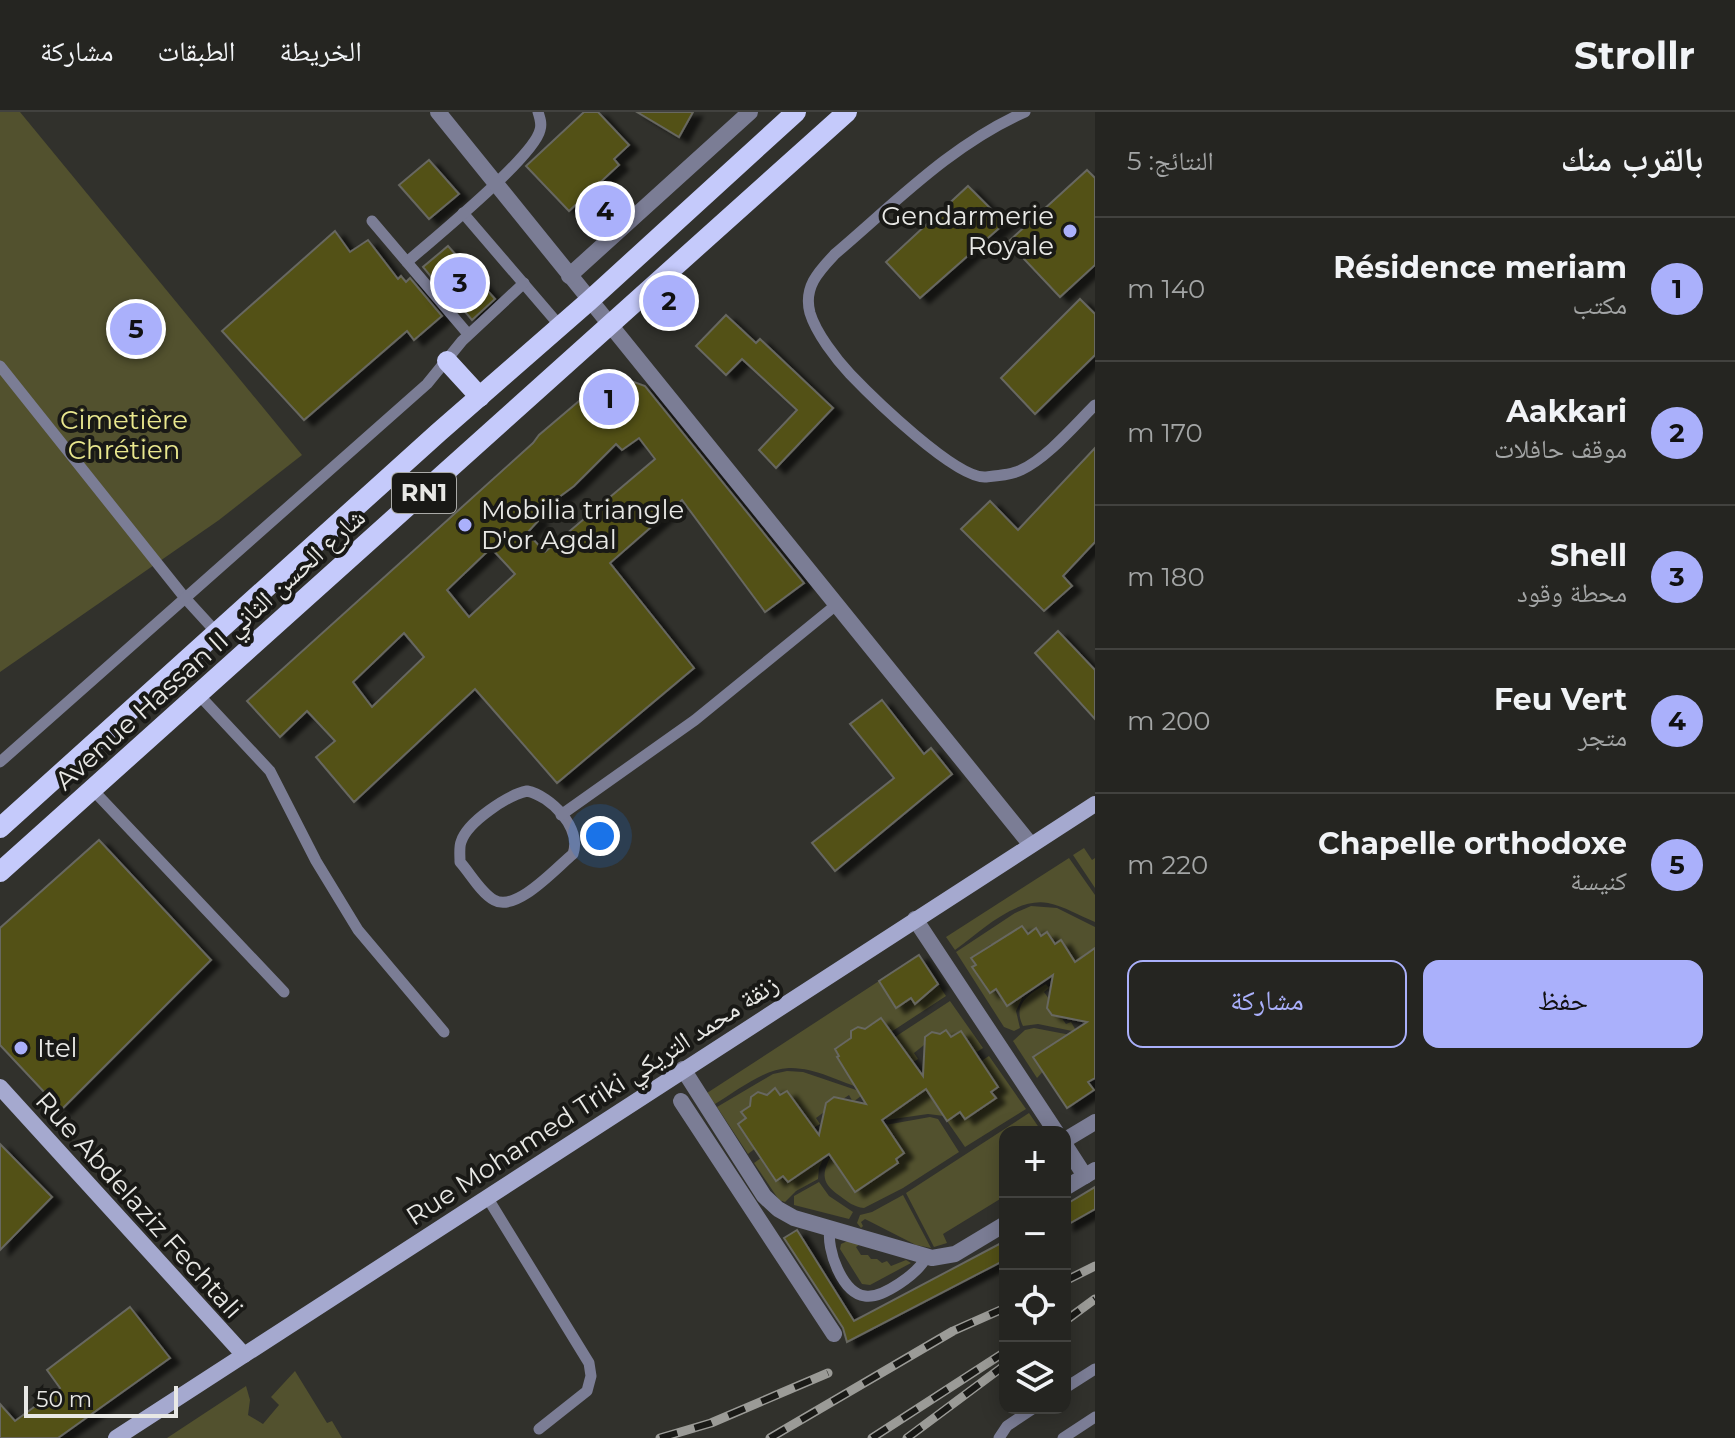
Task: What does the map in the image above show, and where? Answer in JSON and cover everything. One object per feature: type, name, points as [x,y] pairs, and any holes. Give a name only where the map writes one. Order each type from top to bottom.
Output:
[{"type":"main road","name":"Avenue Hassan II شارع الحسن الثاني","points":[[0,828],[796,112]]},
{"type":"main road","name":"Avenue Hassan II شارع الحسن الثاني","points":[[0,872],[847,112]]},
{"type":"main road","points":[[447,361],[480,397]]},
{"type":"street","points":[[438,112],[1031,845]]},
{"type":"street","points":[[569,276],[750,112]]},
{"type":"street","name":"Rue Mohamed Triki زنقة محمد التريكي","points":[[116,1438],[1095,804]]},
{"type":"street","points":[[915,919],[1052,1126]]},
{"type":"street","points":[[683,1069],[770,1203],[786,1215],[926,1257],[955,1254],[999,1228]]},
{"type":"street","name":"Rue Abdelaziz Fechtali","points":[[0,1087],[244,1355]]},
{"type":"street","points":[[681,1101],[834,1334]]},
{"type":"street","points":[[1071,1139],[1095,1122]]},
{"type":"street","points":[[1071,1150],[1090,1173],[1071,1184]]},
{"type":"lane","points":[[407,262],[496,183],[536,141],[540,131],[538,112]]},
{"type":"lane","points":[[1025,112],[963,145],[835,254],[817,274],[809,289],[810,313],[848,372],[899,421],[956,468],[981,477],[1021,471],[1053,446],[1095,405]]},
{"type":"lane","points":[[463,213],[560,326]]},
{"type":"lane","points":[[372,221],[468,334]]},
{"type":"lane","points":[[0,762],[427,384],[468,334],[524,283]]},
{"type":"lane","points":[[0,366],[185,598],[217,633]]},
{"type":"lane","points":[[561,815],[695,720],[836,605]]},
{"type":"lane","points":[[199,695],[270,771],[316,861],[358,930],[444,1032]]},
{"type":"lane","points":[[92,789],[284,992]]},
{"type":"lane","points":[[527,791],[542,794],[561,815],[577,843],[573,854],[518,900],[506,904],[492,900],[460,862],[460,843],[467,829],[511,795],[527,791]]},
{"type":"lane","points":[[487,1197],[589,1363],[591,1376],[587,1391],[539,1429]]},
{"type":"lane","points":[[830,1229],[828,1245],[833,1261],[850,1287],[861,1295],[874,1296],[911,1276],[926,1257]]},
{"type":"lane","points":[[1071,1384],[1095,1369]]},
{"type":"lane","points":[[999,1438],[1007,1426],[1025,1414]]},
{"type":"lane","points":[[1063,1438],[1095,1417]]},
{"type":"lane","points":[[1007,1426],[1015,1438]]},
{"type":"green space","name":"Cimetière Chrétien","points":[[0,112],[20,112],[302,455],[219,520],[0,672]]},
{"type":"green space","points":[[1084,848],[1092,860],[1095,858],[1095,888],[1073,855]]},
{"type":"green space","points":[[1069,858],[1095,895],[1095,922],[1054,904],[1023,905],[998,918],[955,950],[946,937]]},
{"type":"green space","points":[[1031,906],[1057,908],[1095,927],[1095,952],[1093,949],[1083,956],[1075,973],[1061,940],[1055,944],[1047,932],[1041,936],[1036,929],[1028,934],[1022,926],[1012,932],[997,952],[991,944],[971,958],[976,965],[973,968],[989,993],[996,989],[1007,1005],[1024,994],[1016,1011],[1020,1028],[1014,1031],[1004,1027],[956,952]]},
{"type":"green space","points":[[879,981],[896,1008],[910,997],[916,1004],[938,984],[946,996],[891,1032],[886,1024],[878,1030],[851,1031],[851,1038],[835,1048],[837,1058],[849,1076],[863,1089],[817,1072],[789,1068],[760,1076],[715,1104],[707,1093]]},
{"type":"green space","points":[[1046,984],[1049,988],[1044,992],[1049,999],[1047,1008],[1066,1024],[1071,1022],[1077,1032],[1038,1024],[1023,1026],[1020,1012],[1024,1000]]},
{"type":"green space","points":[[950,1001],[983,1048],[966,1059],[964,1055],[973,1048],[961,1031],[951,1037],[946,1030],[939,1034],[932,1032],[914,1053],[918,1059],[909,1065],[895,1037]]},
{"type":"green space","points":[[1034,1028],[1076,1036],[1037,1078],[1013,1041],[1025,1030]]},
{"type":"green space","points":[[989,1056],[1026,1109],[965,1147],[947,1121],[960,1112],[966,1119],[995,1098],[991,1092],[998,1086],[986,1069],[972,1067]]},
{"type":"green space","points":[[803,1072],[862,1092],[861,1096],[853,1102],[849,1095],[843,1099],[834,1097],[816,1118],[820,1124],[812,1129],[790,1116],[800,1108],[787,1091],[780,1095],[775,1089],[767,1095],[758,1093],[742,1112],[746,1118],[738,1124],[750,1140],[761,1144],[748,1154],[717,1107],[773,1074]]},
{"type":"green space","points":[[926,1089],[944,1116],[928,1114],[886,1120],[887,1116]]},
{"type":"green space","points":[[1029,1113],[1038,1126],[1009,1126]]},
{"type":"green space","points":[[930,1117],[938,1119],[959,1152],[903,1188],[864,1208],[848,1202],[828,1185],[825,1170],[834,1150],[838,1167],[855,1192],[898,1163],[895,1159],[903,1154],[874,1127]]},
{"type":"green space","points":[[999,1133],[999,1200],[943,1234],[947,1243],[934,1247],[906,1193]]},
{"type":"green space","points":[[828,1149],[819,1168],[818,1179],[796,1191],[785,1202],[779,1200],[754,1163],[768,1153],[771,1157],[763,1163],[775,1181],[783,1176],[788,1182],[820,1160]]},
{"type":"green space","points":[[819,1182],[829,1196],[853,1212],[849,1219],[794,1205],[794,1196]]},
{"type":"green space","points":[[903,1195],[931,1248],[916,1245],[865,1219],[861,1222],[861,1228],[857,1223],[860,1215]]},
{"type":"green space","points":[[852,1239],[860,1244],[856,1247],[861,1255],[868,1255],[882,1263],[887,1261],[891,1266],[906,1260],[911,1263],[870,1285],[862,1284],[840,1249],[841,1244]]},
{"type":"green space","points":[[295,1371],[327,1423],[332,1421],[342,1438],[167,1438],[246,1386],[250,1400],[248,1415],[263,1424],[279,1405],[271,1397]]},
{"type":"building","points":[[584,112],[598,112],[629,145],[614,159],[619,165],[569,211],[526,166]]},
{"type":"building","points":[[637,112],[693,112],[679,137]]},
{"type":"building","points":[[429,160],[459,194],[429,219],[399,185]]},
{"type":"building","points":[[1087,170],[1095,178],[1095,265],[1060,297],[1008,242]]},
{"type":"building","points":[[968,186],[1005,223],[920,298],[886,262]]},
{"type":"building","points":[[335,231],[350,252],[368,240],[398,279],[401,276],[406,282],[410,278],[442,316],[414,340],[407,331],[304,420],[222,331]]},
{"type":"building","points":[[448,246],[495,299],[472,320],[457,302],[454,305],[423,267]]},
{"type":"building","points":[[1080,299],[1095,314],[1095,355],[1035,414],[1001,378]]},
{"type":"building","points":[[726,315],[756,343],[760,339],[833,408],[776,468],[759,450],[797,410],[742,359],[726,375],[696,346]]},
{"type":"building","points":[[620,377],[645,386],[804,583],[765,612],[682,500],[610,563],[694,668],[557,783],[475,689],[354,802],[316,757],[335,741],[307,711],[280,737],[247,701],[539,435],[605,379]],"holes":[[[639,438],[655,459],[545,552],[527,533],[539,520],[535,515],[574,486],[616,444],[622,450]],[[491,548],[515,574],[469,617],[447,590]],[[404,633],[424,657],[372,707],[353,682]]]},
{"type":"building","points":[[1095,448],[1095,542],[1063,576],[1072,586],[1044,611],[961,529],[990,501],[1018,530]]},
{"type":"building","points":[[1058,631],[1095,670],[1095,719],[1035,653]]},
{"type":"building","points":[[882,700],[924,754],[931,748],[952,774],[835,871],[812,843],[894,778],[850,724]]},
{"type":"building","points":[[99,840],[211,960],[61,1110],[0,1045],[0,928]]},
{"type":"building","points":[[1022,926],[1028,934],[1036,928],[1041,936],[1047,932],[1055,944],[1061,940],[1075,962],[1095,948],[1095,1078],[1088,1082],[1094,1090],[1067,1108],[1033,1057],[1087,1022],[1052,1015],[1047,1008],[1053,975],[1007,1006],[996,989],[990,993],[972,967],[976,965],[971,958]]},
{"type":"building","points":[[919,955],[938,984],[915,1004],[911,998],[896,1008],[879,981]]},
{"type":"building","points":[[881,1018],[923,1076],[925,1037],[932,1032],[940,1034],[946,1030],[951,1037],[961,1031],[998,1087],[991,1092],[996,1098],[965,1119],[960,1112],[947,1121],[926,1089],[882,1120],[904,1153],[896,1159],[898,1163],[855,1192],[829,1154],[788,1182],[783,1176],[776,1181],[738,1124],[746,1118],[741,1112],[750,1106],[751,1097],[758,1092],[767,1095],[775,1088],[780,1095],[787,1091],[819,1135],[826,1103],[834,1097],[866,1104],[835,1049],[851,1038],[851,1031],[858,1027],[865,1029]]},
{"type":"building","points":[[0,1144],[52,1197],[0,1250]]},
{"type":"building","points":[[1095,1187],[1095,1209],[1071,1223],[1071,1201]]},
{"type":"building","points":[[797,1230],[854,1321],[999,1244],[999,1263],[847,1342],[843,1328],[784,1238]]},
{"type":"building","points":[[130,1307],[170,1358],[58,1438],[0,1438],[0,1404],[15,1421],[60,1388],[47,1370]]},
{"type":"railway","points":[[1071,1278],[1095,1266]]},
{"type":"railway","points":[[1071,1317],[1095,1299]]},
{"type":"railway","points":[[770,1438],[953,1331],[999,1311]]},
{"type":"railway","points":[[872,1438],[999,1356]]},
{"type":"railway","points":[[907,1438],[999,1369]]},
{"type":"railway","points":[[660,1438],[711,1423],[828,1373]]},
{"type":"place","name":"Feu Vert","points":[[605,211]]},
{"type":"place","name":"Gendarmerie Royale","points":[[1070,231]]},
{"type":"place","name":"Shell","points":[[460,283]]},
{"type":"place","name":"Aakkari","points":[[669,301]]},
{"type":"place","name":"Chapelle orthodoxe","points":[[136,329]]},
{"type":"place","name":"Résidence meriam","points":[[609,399]]},
{"type":"place","name":"Mobilia triangle D'or Agdal","points":[[465,525]]},
{"type":"place","name":"Itel","points":[[21,1048]]}]
